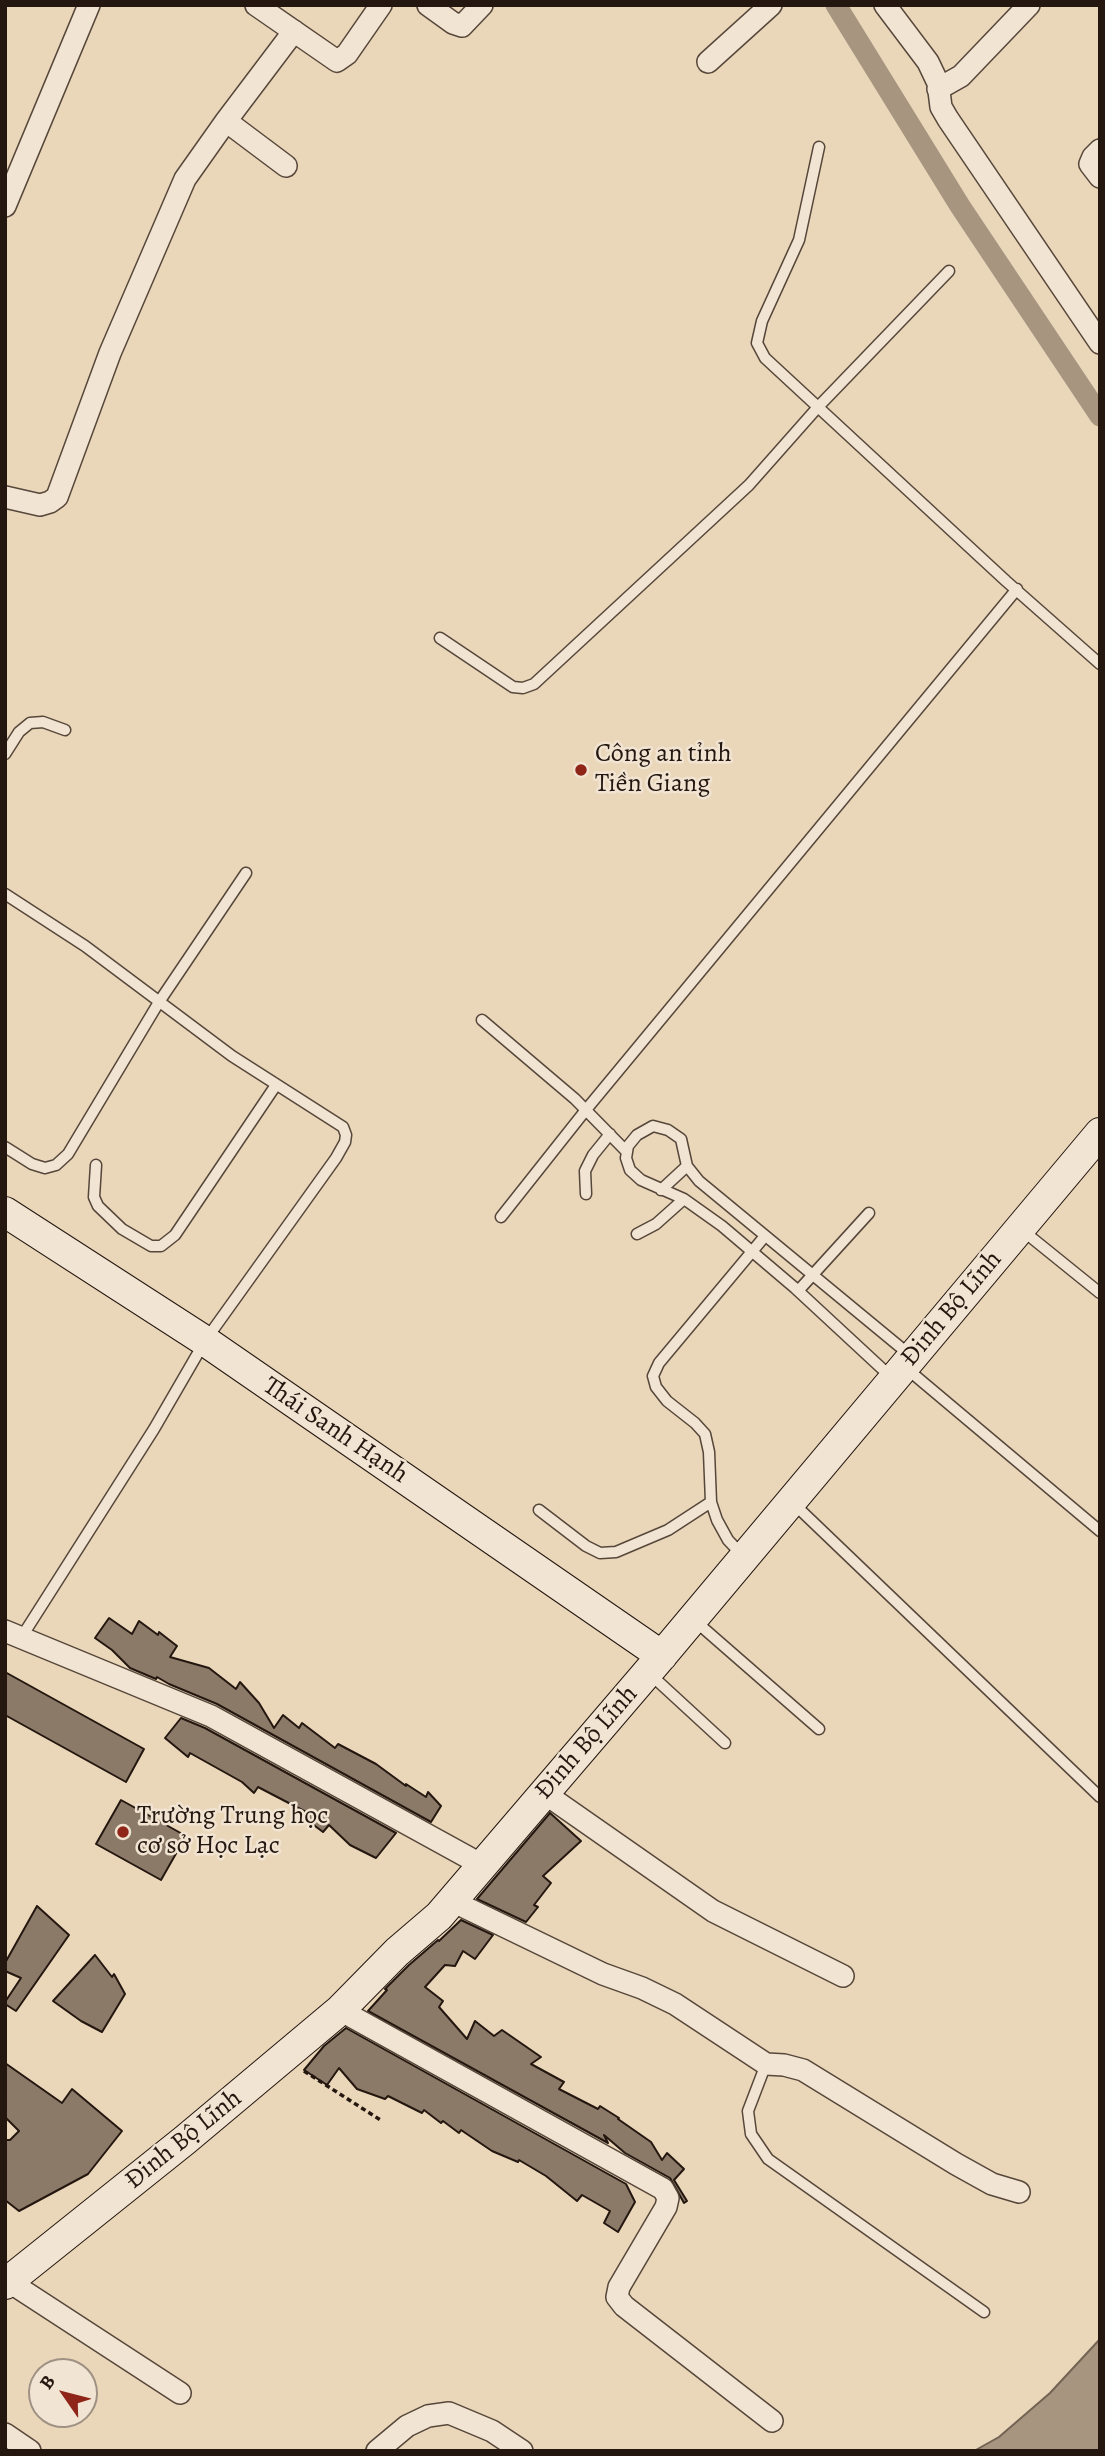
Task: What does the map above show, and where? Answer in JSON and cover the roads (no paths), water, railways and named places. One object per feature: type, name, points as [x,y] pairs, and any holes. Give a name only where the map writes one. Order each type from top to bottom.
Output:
[{"type":"main road","name":"Đinh Bộ Lĩnh","points":[[7,2282],[185,2140],[340,2010],[452,1901],[693,1619],[1100,1133]]},
{"type":"main road","name":"Thái Sanh Hạnh","points":[[5,1212],[205,1342],[655,1664]]},
{"type":"street","points":[[5,206],[89,5]]},
{"type":"street","points":[[256,5],[337,61],[347,54],[381,5]]},
{"type":"street","points":[[428,5],[453,23],[462,26],[482,5]]},
{"type":"street","points":[[708,62],[771,5]]},
{"type":"street","points":[[885,5],[928,62],[938,83],[941,107],[948,120],[1100,343]]},
{"type":"street","points":[[938,89],[961,76],[1029,5]]},
{"type":"street","points":[[5,497],[40,505],[57,496],[110,353],[185,179],[294,32]]},
{"type":"street","points":[[226,121],[286,166]]},
{"type":"street","points":[[1100,150],[1090,164],[1100,177]]},
{"type":"street","points":[[13,1635],[211,1716],[482,1865]]},
{"type":"street","points":[[544,1793],[713,1911],[843,1976]]},
{"type":"street","points":[[452,1901],[603,1974],[675,2004],[766,2064],[803,2070],[956,2164],[992,2184],[1019,2192]]},
{"type":"street","points":[[340,2010],[663,2189],[668,2198],[666,2207],[619,2287],[617,2297],[624,2306],[772,2421]]},
{"type":"street","points":[[7,2282],[180,2393]]},
{"type":"street","points":[[377,2451],[407,2426],[428,2416],[449,2413],[492,2431],[522,2451]]},
{"type":"street","points":[[5,2434],[30,2451]]},
{"type":"lane","points":[[818,147],[799,240],[762,321],[757,343],[765,358],[1100,664]]},
{"type":"lane","points":[[440,638],[513,687],[523,688],[534,684],[749,485],[818,407],[948,271]]},
{"type":"lane","points":[[500,1217],[1017,589]]},
{"type":"lane","points":[[5,754],[19,732],[30,723],[43,722],[65,730]]},
{"type":"lane","points":[[5,1147],[45,1168],[56,1165],[68,1154],[159,1002],[246,873]]},
{"type":"lane","points":[[5,894],[85,946],[232,1056],[343,1127],[345,1142],[205,1342],[147,1439],[13,1635]]},
{"type":"lane","points":[[482,1020],[575,1099],[626,1150]]},
{"type":"lane","points":[[96,1165],[94,1197],[98,1206],[122,1229],[151,1246],[161,1246],[174,1235],[276,1085]]},
{"type":"lane","points":[[903,1367],[812,1274],[699,1181],[687,1166],[681,1139],[668,1129],[653,1126],[637,1135],[626,1150],[626,1158],[630,1170],[641,1180],[684,1199],[722,1226],[798,1291],[903,1367],[1100,1531]]},
{"type":"lane","points":[[586,1194],[585,1171],[593,1155],[610,1134]]},
{"type":"lane","points":[[661,1190],[687,1166]]},
{"type":"lane","points":[[637,1234],[656,1224],[684,1199]]},
{"type":"lane","points":[[798,1291],[869,1213]]},
{"type":"lane","points":[[1020,1228],[1100,1293]]},
{"type":"lane","points":[[744,1558],[728,1540],[712,1502],[709,1452],[705,1434],[667,1401],[656,1387],[653,1376],[659,1363],[765,1236]]},
{"type":"lane","points":[[791,1501],[1100,1797]]},
{"type":"lane","points":[[538,1510],[586,1546],[600,1553],[628,1548],[668,1530],[712,1502]]},
{"type":"lane","points":[[693,1619],[819,1729]]},
{"type":"lane","points":[[655,1664],[725,1744]]},
{"type":"lane","points":[[766,2064],[748,2111],[751,2134],[768,2158],[984,2312]]},
{"type":"waterway","points":[[836,5],[960,206],[1100,416]]},
{"type":"place","name":"Công an tỉnh Tiền Giang","points":[[581,770]]},
{"type":"place","name":"Trường Trung học cơ sở Học Lạc","points":[[123,1832]]}]
